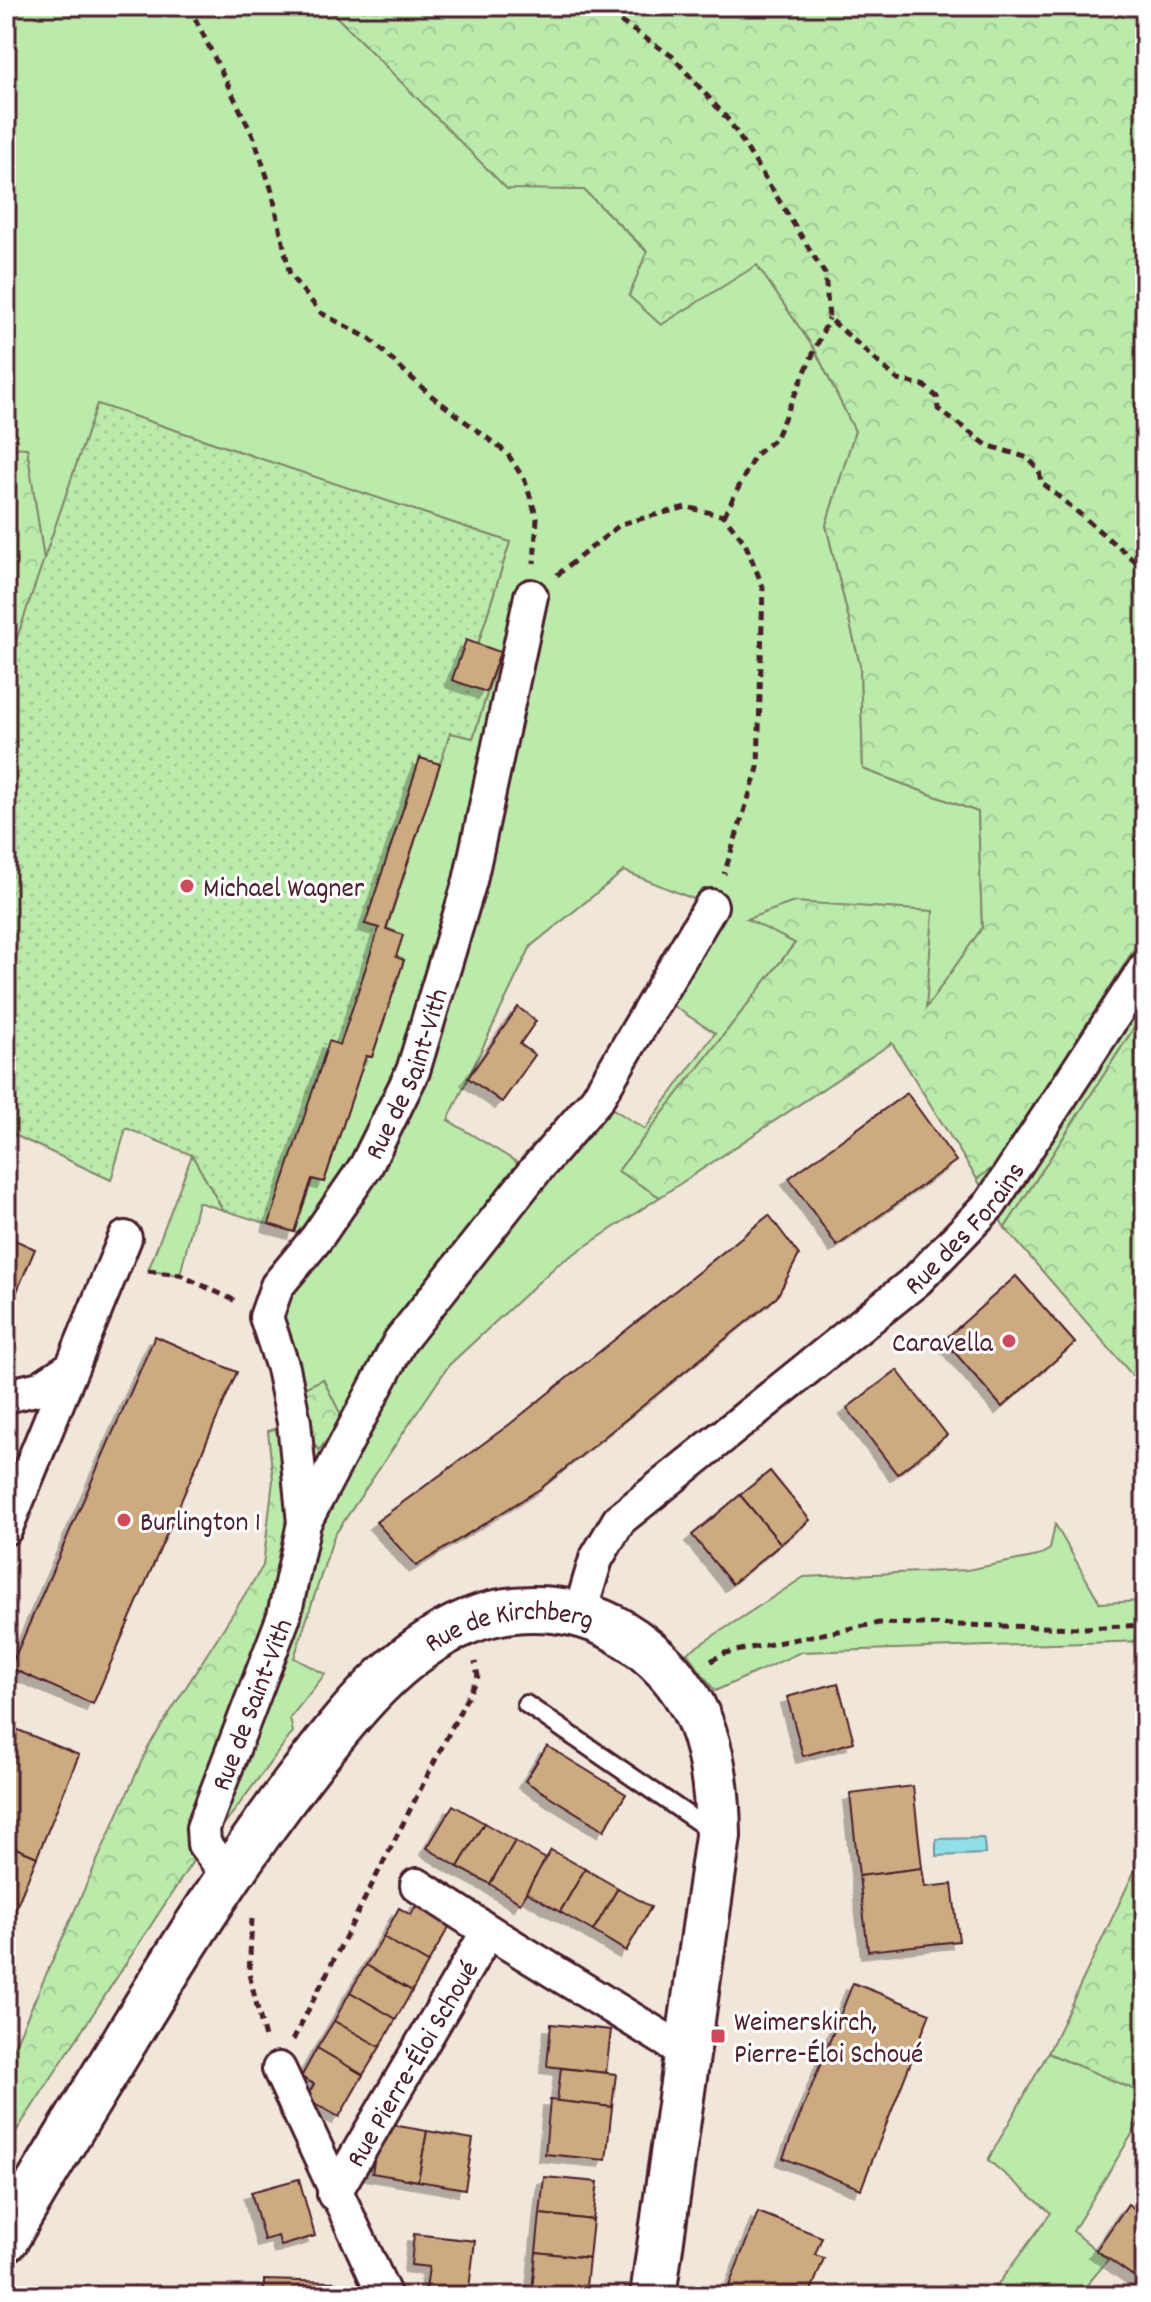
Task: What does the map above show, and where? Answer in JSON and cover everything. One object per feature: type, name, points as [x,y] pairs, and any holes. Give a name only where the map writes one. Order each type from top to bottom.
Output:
[{"type":"main road","name":"Rue de Kirchberg","points":[[6,2239],[242,1890],[357,1703],[408,1658],[467,1622],[513,1610],[560,1610],[605,1623],[646,1648],[679,1682],[704,1730],[718,1782],[718,1836],[653,2296]]},
{"type":"street","name":"Rue de Saint-Vith","points":[[304,1523],[294,1422],[283,1368],[266,1317],[277,1286],[316,1239],[366,1166],[413,1071],[470,881],[531,596]]},
{"type":"street","name":"Rue de Saint-Vith","points":[[242,1890],[204,1844],[203,1828],[284,1616],[304,1523],[400,1341],[514,1196],[597,1099],[711,906]]},
{"type":"street","name":"Rue des Forains","points":[[579,1616],[596,1559],[619,1520],[917,1280],[991,1203],[1145,968]]},
{"type":"street","points":[[6,1528],[121,1249]]},
{"type":"street","points":[[6,1396],[40,1388],[72,1367]]},
{"type":"street","name":"Rue Pierre-Éloi Schoué","points":[[417,1885],[687,2053]]},
{"type":"street","name":"Rue Pierre-Éloi Schoué","points":[[334,2194],[488,1931]]},
{"type":"street","points":[[279,2069],[334,2194],[385,2296]]},
{"type":"lane","points":[[526,1704],[718,1836]]},
{"type":"path","points":[[189,6],[254,138],[272,191],[290,275],[304,295],[321,313],[370,339],[429,394],[507,453],[525,481],[537,518],[531,596]]},
{"type":"path","points":[[597,6],[672,56],[730,122],[825,274],[829,318],[775,439],[755,455],[724,516]]},
{"type":"path","points":[[829,318],[898,380],[923,385],[937,397],[938,409],[987,445],[1028,458],[1039,470],[1041,483],[1069,503],[1101,536],[1145,568]]},
{"type":"path","points":[[531,596],[621,524],[686,507],[724,516],[745,543],[763,587],[758,768],[711,906]]},
{"type":"path","points":[[121,1249],[148,1271],[180,1275],[202,1283],[266,1317]]},
{"type":"path","points":[[279,2069],[478,1676],[467,1622]]},
{"type":"path","points":[[679,1682],[725,1653],[879,1623],[1083,1628],[1145,1625]]},
{"type":"path","points":[[242,1890],[252,1917],[249,1974],[260,2025],[279,2069]]},
{"type":"path","points":[[1136,2296],[1145,2284]]},
{"type":"green space","points":[[6,6],[326,6],[507,188],[584,190],[647,252],[757,265],[815,350],[855,431],[826,525],[860,665],[863,769],[978,812],[982,928],[925,1010],[933,911],[748,919],[795,943],[618,1171],[660,1197],[557,1265],[449,1365],[334,1536],[294,1658],[325,1674],[290,1718],[293,1732],[220,1830],[216,1823],[299,1483],[266,1317],[315,1239],[294,1232],[312,1179],[324,1182],[365,1056],[371,1057],[403,960],[396,957],[386,929],[450,732],[473,738],[500,653],[478,644],[510,542],[97,404],[44,560],[27,449],[6,447]],"holes":[[[624,871],[711,906],[659,997],[715,1033],[645,1129],[597,1099],[533,1172],[448,1120],[531,946]]]},
{"type":"green space","points":[[326,6],[1145,6],[1145,931],[1003,1160],[977,1179],[892,1043],[660,1197],[618,1171],[795,943],[747,919],[794,902],[933,911],[926,1008],[982,928],[978,812],[863,769],[860,665],[826,525],[855,431],[815,350],[757,265],[661,325],[629,296],[647,251],[584,190],[507,189]]},
{"type":"green space","name":"Michael Wagner","points":[[97,404],[510,542],[478,644],[500,652],[473,738],[450,733],[387,928],[403,935],[396,956],[404,960],[372,1057],[365,1056],[324,1182],[312,1179],[294,1232],[223,1210],[192,1155],[126,1128],[111,1180],[6,1131],[6,670]]},
{"type":"green space","points":[[6,447],[27,448],[44,560],[6,670]]},
{"type":"green space","points":[[1145,931],[1145,1011],[1005,1228],[977,1179],[1003,1160]]},
{"type":"green space","points":[[1145,1011],[1145,1386],[1139,1383],[1005,1228]]},
{"type":"green space","points":[[192,1155],[223,1210],[198,1202],[180,1275],[148,1271]]},
{"type":"green space","points":[[323,1379],[343,1419],[319,1450],[296,1423],[304,1523],[204,1844],[6,2147],[6,2064],[148,1747],[263,1566],[273,1480],[268,1431],[294,1422],[304,1388]]},
{"type":"green space","points":[[1055,1524],[1100,1603],[1145,1601],[1145,1641],[801,1652],[715,1691],[687,1653],[804,1577],[967,1570],[1038,1556],[1050,1549]]},
{"type":"green space","points":[[1145,1849],[1145,2094],[1048,2053]]},
{"type":"green space","points":[[1048,2053],[1145,2094],[1145,2113],[1073,2231],[1108,2260],[1078,2296],[989,2296],[1051,2213],[988,2160]]},
{"type":"water","points":[[984,1838],[985,1854],[936,1856],[936,1839]]},
{"type":"building","points":[[466,640],[500,652],[486,692],[452,680]]},
{"type":"building","points":[[420,758],[440,764],[386,929],[403,935],[396,957],[404,960],[372,1057],[366,1056],[324,1182],[312,1179],[294,1232],[269,1224],[329,1041],[340,1045],[379,928],[365,924]]},
{"type":"building","points":[[518,1007],[536,1021],[520,1044],[535,1055],[502,1102],[468,1078]]},
{"type":"building","points":[[907,1093],[956,1161],[837,1246],[789,1178]]},
{"type":"building","points":[[769,1215],[799,1255],[777,1297],[540,1489],[416,1566],[376,1522],[510,1424]]},
{"type":"building","points":[[6,1236],[35,1249],[6,1317]]},
{"type":"building","name":"Caravella","points":[[1016,1276],[1075,1343],[1002,1407],[944,1340]]},
{"type":"building","name":"Burlington 1","points":[[155,1336],[237,1372],[93,1704],[10,1668]]},
{"type":"building","points":[[897,1370],[947,1435],[897,1474],[847,1408]]},
{"type":"building","points":[[770,1471],[810,1520],[781,1544],[740,1495]]},
{"type":"building","points":[[740,1495],[781,1544],[732,1584],[692,1535]]},
{"type":"building","points":[[838,1683],[854,1742],[803,1756],[787,1697]]},
{"type":"building","points":[[6,1725],[79,1755],[37,1857],[6,1844]]},
{"type":"building","points":[[547,1746],[626,1794],[604,1830],[525,1781]]},
{"type":"building","points":[[913,1786],[922,1868],[859,1876],[850,1794]]},
{"type":"building","points":[[453,1805],[484,1823],[458,1867],[427,1848]]},
{"type":"building","points":[[484,1823],[515,1841],[490,1884],[458,1867]]},
{"type":"building","points":[[515,1841],[546,1859],[520,1903],[490,1884]]},
{"type":"building","points":[[6,1844],[37,1857],[6,1932]]},
{"type":"building","points":[[551,1850],[585,1869],[560,1912],[526,1892]]},
{"type":"building","points":[[922,1868],[925,1887],[952,1884],[959,1941],[868,1951],[859,1876]]},
{"type":"building","points":[[585,1869],[618,1888],[593,1931],[560,1912]]},
{"type":"building","points":[[618,1888],[651,1907],[626,1951],[593,1931]]},
{"type":"building","points":[[419,1900],[453,1920],[428,1963],[383,1937],[399,1908],[411,1915]]},
{"type":"building","points":[[383,1937],[428,1963],[412,1991],[366,1965]]},
{"type":"building","points":[[366,1965],[412,1991],[396,2019],[350,1992]]},
{"type":"building","points":[[853,1983],[930,2013],[861,2189],[783,2158]]},
{"type":"building","points":[[350,1992],[396,2019],[380,2047],[334,2021]]},
{"type":"building","points":[[334,2021],[380,2047],[363,2075],[317,2048]]},
{"type":"building","points":[[551,2024],[611,2030],[606,2073],[547,2066]]},
{"type":"building","points":[[317,2048],[363,2075],[339,2117],[306,2099],[314,2084],[301,2077]]},
{"type":"building","points":[[561,2068],[616,2074],[612,2107],[557,2101]]},
{"type":"building","points":[[550,2100],[612,2107],[606,2160],[545,2154]]},
{"type":"building","points":[[381,2123],[427,2131],[418,2181],[372,2173]]},
{"type":"building","points":[[427,2131],[473,2139],[465,2189],[418,2181]]},
{"type":"building","points":[[544,2177],[598,2182],[593,2220],[540,2214]]},
{"type":"building","points":[[299,2179],[315,2236],[281,2246],[278,2236],[264,2240],[251,2192]]},
{"type":"building","points":[[1128,2204],[1145,2216],[1145,2271],[1139,2280],[1096,2250]]},
{"type":"building","points":[[758,2212],[822,2237],[815,2255],[824,2258],[809,2296],[740,2296],[727,2291]]},
{"type":"building","points":[[540,2214],[593,2220],[589,2258],[536,2252]]},
{"type":"building","points":[[414,2234],[475,2241],[468,2296],[425,2296],[429,2267],[411,2265]]},
{"type":"building","points":[[536,2252],[589,2258],[585,2296],[532,2290]]},
{"type":"building","points":[[264,2280],[335,2282],[334,2296],[264,2296]]},
{"type":"building","points":[[532,2290],[584,2296],[531,2296]]},
{"type":"place","name":"Michael Wagner","points":[[187,886]]},
{"type":"place","name":"Caravella","points":[[1009,1341]]},
{"type":"place","name":"Burlington 1","points":[[124,1520]]},
{"type":"place","name":"Weimerskirch, Pierre-Éloi Schoué","points":[[718,2036]]}]
